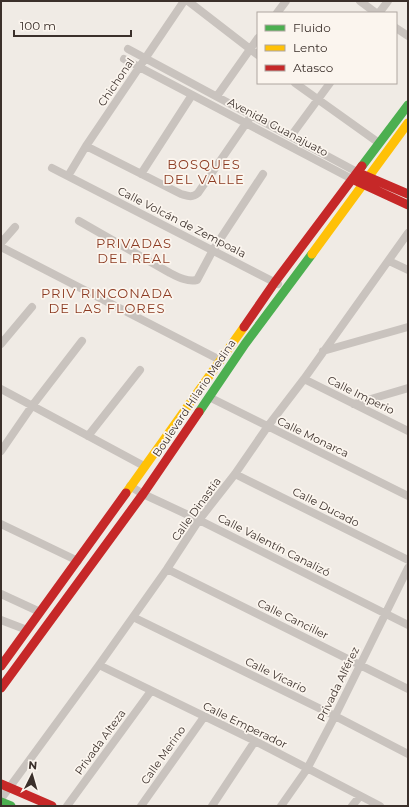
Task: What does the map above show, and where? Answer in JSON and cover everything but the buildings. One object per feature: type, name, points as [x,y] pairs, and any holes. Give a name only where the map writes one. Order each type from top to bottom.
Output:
[{"type":"main road","name":"Boulevard Hilario Medina","points":[[1,666],[78,561],[275,282],[408,105]]},
{"type":"main road","name":"Boulevard Hilario Medina","points":[[1,688],[143,494],[208,397],[286,288],[408,123]]},
{"type":"main road","name":"Avenida Guanajuato","points":[[354,175],[408,194]]},
{"type":"main road","name":"Avenida Guanajuato","points":[[366,180],[408,205]]},
{"type":"main road","points":[[325,215],[335,221]]},
{"type":"main road","points":[[5,786],[52,806]]},
{"type":"main road","points":[[1,800],[11,806]]},
{"type":"street","name":"Chichonal","points":[[68,176],[86,146],[184,1]]},
{"type":"street","points":[[188,1],[257,53]]},
{"type":"street","points":[[278,12],[286,1]]},
{"type":"street","points":[[360,1],[375,12]]},
{"type":"street","points":[[380,12],[388,1]]},
{"type":"street","points":[[397,29],[408,36]]},
{"type":"street","points":[[217,96],[257,39]]},
{"type":"street","name":"Avenida Guanajuato","points":[[128,49],[290,136],[354,175]]},
{"type":"street","name":"Avenida Guanajuato","points":[[124,59],[246,124],[354,175]]},
{"type":"street","points":[[296,84],[318,101],[379,143]]},
{"type":"street","points":[[290,136],[318,101],[329,84]]},
{"type":"street","points":[[141,174],[192,95]]},
{"type":"street","points":[[86,146],[181,194],[191,197],[198,193],[251,115]]},
{"type":"street","name":"Calle Volcán de Zempoala","points":[[52,168],[286,288]]},
{"type":"street","points":[[79,221],[170,273],[189,280],[197,280],[200,277],[213,250],[263,174]]},
{"type":"street","points":[[1,244],[15,227]]},
{"type":"street","name":"Calle Dinastía","points":[[1,800],[5,786],[100,665],[200,520],[304,379],[408,233]]},
{"type":"street","points":[[1,247],[220,360]]},
{"type":"street","points":[[389,261],[408,270]]},
{"type":"street","points":[[1,344],[32,306]]},
{"type":"street","points":[[323,351],[408,327]]},
{"type":"street","points":[[1,451],[32,406],[82,341]]},
{"type":"street","points":[[88,436],[140,370]]},
{"type":"street","name":"Calle Imperio","points":[[304,379],[408,431]]},
{"type":"street","points":[[354,404],[408,388]]},
{"type":"street","points":[[1,389],[144,466]]},
{"type":"street","name":"Calle Monarca","points":[[208,397],[408,496]]},
{"type":"street","name":"Calle Ducado","points":[[235,474],[408,560]]},
{"type":"street","name":"Calle Valentín Canalizó","points":[[130,486],[143,494],[200,520],[408,624]]},
{"type":"street","points":[[1,524],[78,561]]},
{"type":"street","name":"Privada Alférez","points":[[282,806],[307,769],[335,716],[408,568]]},
{"type":"street","name":"Calle Canciller","points":[[167,569],[408,689]]},
{"type":"street","points":[[1,594],[40,612]]},
{"type":"street","name":"Calle Vicario","points":[[133,617],[335,716],[408,754]]},
{"type":"street","points":[[1,620],[27,630]]},
{"type":"street","name":"Calle Emperador","points":[[100,665],[255,741],[380,806]]},
{"type":"street","name":"Privada Alteza","points":[[67,806],[151,691]]},
{"type":"street","name":"Calle Merino","points":[[141,806],[204,717]]},
{"type":"street","points":[[212,806],[255,741]]},
{"type":"street","points":[[352,806],[360,796]]},
{"type":"traffic: fast","points":[[362,166],[408,105]]},
{"type":"traffic: fast","points":[[199,412],[245,344],[312,254]]},
{"type":"traffic: fast","points":[[1,802],[11,806]]},
{"type":"traffic: slow","points":[[312,254],[408,123]]},
{"type":"traffic: slow","points":[[126,493],[244,327]]},
{"type":"traffic: jam","points":[[244,327],[275,282],[362,166]]},
{"type":"traffic: jam","points":[[361,174],[408,194]]},
{"type":"traffic: jam","points":[[356,181],[408,205]]},
{"type":"traffic: jam","points":[[1,688],[143,494],[199,412]]},
{"type":"traffic: jam","points":[[1,666],[126,493]]},
{"type":"traffic: jam","points":[[1,784],[52,806]]},
{"type":"district","name":"BOSQUES DEL VALLE","points":[[204,172]]},
{"type":"district","name":"PRIVADAS DEL REAL","points":[[134,250]]},
{"type":"district","name":"PRIV RINCONADA DE LAS FLORES","points":[[107,300]]}]
